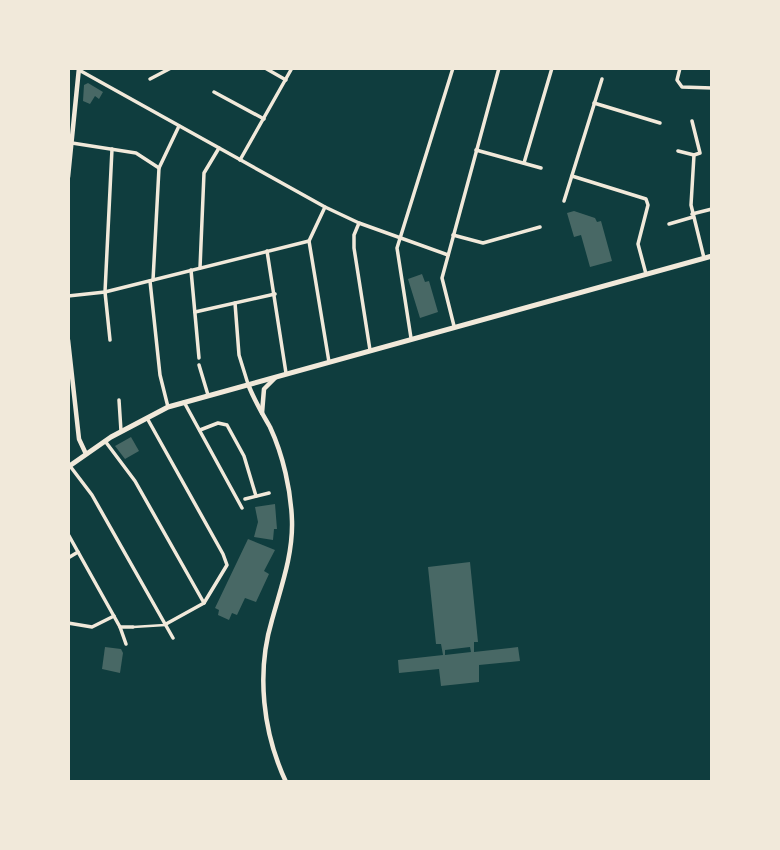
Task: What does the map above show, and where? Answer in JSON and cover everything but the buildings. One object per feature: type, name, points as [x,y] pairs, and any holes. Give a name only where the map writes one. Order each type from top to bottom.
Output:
[{"type":"main road","points":[[69,466],[121,431],[168,407],[712,256]]},
{"type":"street","points":[[150,79],[170,68]]},
{"type":"street","points":[[265,68],[286,80]]},
{"type":"street","points":[[240,160],[292,68]]},
{"type":"street","points":[[411,338],[397,247],[453,68]]},
{"type":"street","points":[[454,326],[442,285],[499,68]]},
{"type":"street","points":[[524,163],[552,68]]},
{"type":"street","points":[[680,68],[677,80],[682,87],[712,88]]},
{"type":"street","points":[[68,177],[79,69],[325,207],[359,223],[448,255]]},
{"type":"street","points":[[564,201],[602,79]]},
{"type":"street","points":[[214,92],[264,119]]},
{"type":"street","points":[[594,103],[660,123]]},
{"type":"street","points":[[678,152],[694,155],[700,153],[692,121]]},
{"type":"street","points":[[168,407],[160,375],[151,281],[159,168],[180,126]]},
{"type":"street","points":[[72,143],[136,153],[159,168]]},
{"type":"street","points":[[200,268],[204,173],[219,148]]},
{"type":"street","points":[[110,340],[105,292],[112,149]]},
{"type":"street","points":[[476,150],[541,168]]},
{"type":"street","points":[[694,155],[690,197],[704,258]]},
{"type":"street","points":[[572,176],[646,199],[647,208],[638,244],[646,274]]},
{"type":"street","points":[[325,207],[309,241],[328,362]]},
{"type":"street","points":[[669,224],[712,209]]},
{"type":"street","points":[[359,223],[354,235],[354,248],[370,350]]},
{"type":"street","points":[[453,235],[483,243],[540,228]]},
{"type":"street","points":[[68,296],[105,292],[309,241]]},
{"type":"street","points":[[267,251],[287,374]]},
{"type":"street","points":[[191,270],[199,358]]},
{"type":"street","points":[[194,312],[275,294]]},
{"type":"street","points":[[235,303],[239,355],[248,384],[278,448],[287,481],[292,523],[289,561],[268,636],[264,692],[272,748],[286,782]]},
{"type":"street","points":[[68,340],[79,439],[86,454]]},
{"type":"street","points":[[199,365],[208,395]]},
{"type":"street","points":[[262,414],[264,389],[276,377]]},
{"type":"street","points":[[119,400],[121,431]]},
{"type":"street","points":[[184,402],[242,508]]},
{"type":"street","points":[[120,627],[166,624],[204,603],[227,565],[146,417]]},
{"type":"street","points":[[199,430],[218,423],[227,425],[242,450],[256,496]]},
{"type":"street","points":[[105,441],[135,481],[204,603]]},
{"type":"street","points":[[69,466],[92,495],[173,638]]},
{"type":"street","points":[[246,499],[269,493]]},
{"type":"street","points":[[68,534],[120,627],[126,643]]},
{"type":"street","points":[[68,558],[79,551]]},
{"type":"street","points":[[68,623],[92,626],[114,616]]}]
